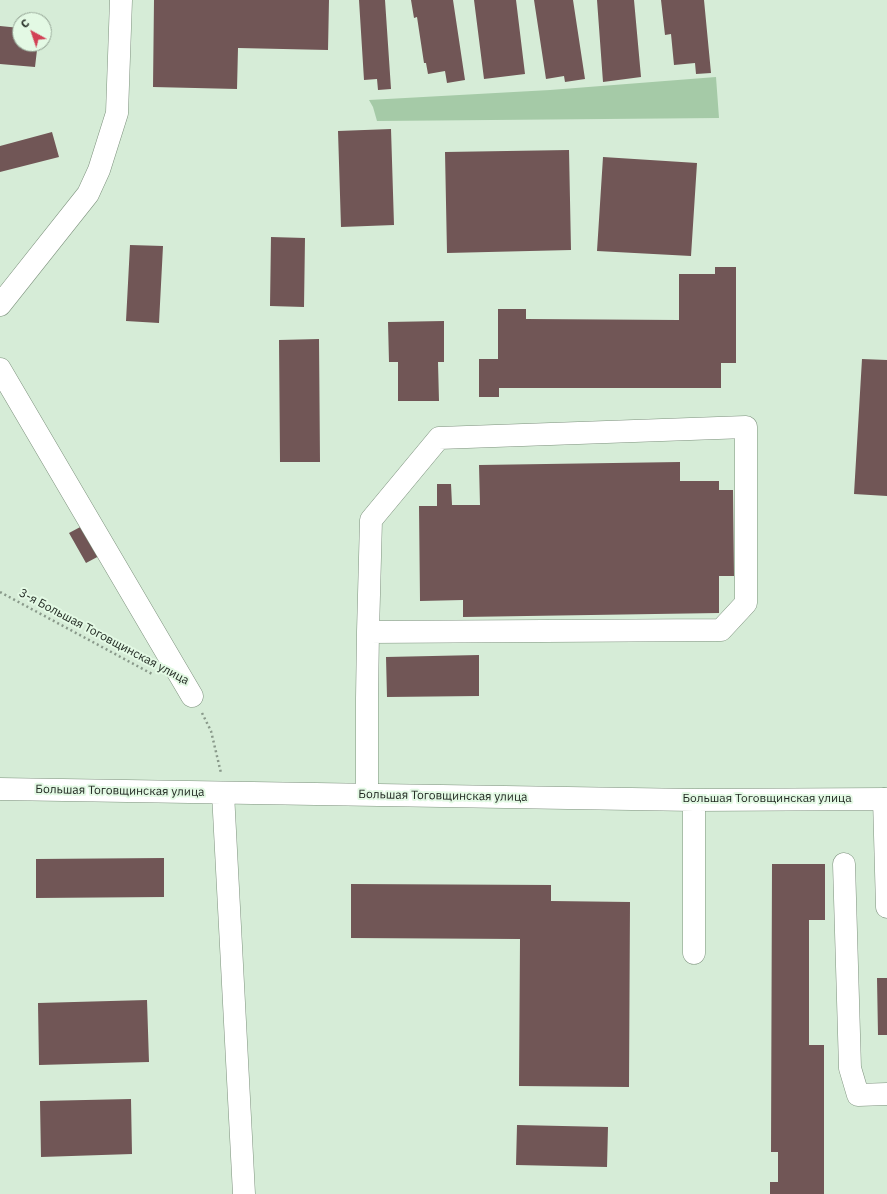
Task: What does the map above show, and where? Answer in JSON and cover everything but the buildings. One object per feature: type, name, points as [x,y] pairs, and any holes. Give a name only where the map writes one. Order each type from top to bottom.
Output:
[{"type":"street","points":[[0,305],[88,194],[99,170],[117,113],[121,0]]},
{"type":"street","points":[[0,369],[192,696]]},
{"type":"street","points":[[367,795],[368,632],[371,520],[439,438],[746,427],[746,603],[721,630],[368,632]]},
{"type":"street","name":"Большая Тоговщинская улица","points":[[0,789],[694,800],[885,799]]},
{"type":"street","points":[[223,793],[244,1194]]},
{"type":"street","points":[[885,799],[884,855],[887,907]]},
{"type":"street","points":[[694,800],[694,953]]},
{"type":"street","points":[[844,864],[850,1068],[858,1094],[887,1094]]},
{"type":"path","name":"3-я Большая Тоговщинская улица","points":[[0,592],[158,677]]},
{"type":"path","name":"3-я Большая Тоговщинская улица","points":[[192,696],[211,731],[220,764],[223,793]]},
{"type":"green space","points":[[716,77],[719,118],[377,121],[373,107],[369,100],[550,90]]}]
